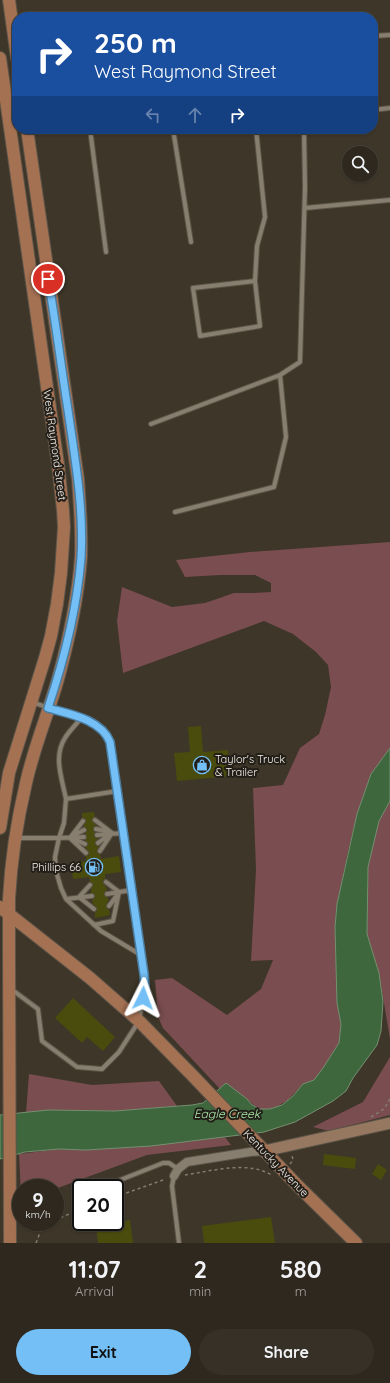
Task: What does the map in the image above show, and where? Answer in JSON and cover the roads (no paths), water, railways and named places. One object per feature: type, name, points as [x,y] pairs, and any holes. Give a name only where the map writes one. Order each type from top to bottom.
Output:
[{"type":"main road","points":[[9,0],[12,22]]},
{"type":"main road","name":"West Raymond Street","points":[[0,58],[12,129]]},
{"type":"main road","name":"West Raymond Street","points":[[0,828],[9,773],[49,644],[57,604],[63,542],[63,510],[13,134]]},
{"type":"main road","name":"West Raymond Street","points":[[10,1243],[9,988],[5,910],[9,900],[16,838],[26,781],[58,679],[74,609],[80,559],[81,518],[78,479],[28,134]]},
{"type":"main road","name":"Kentucky Avenue","points":[[5,910],[90,978],[140,1021],[305,1194],[356,1243]]},
{"type":"main road","points":[[264,1151],[280,1149],[390,1123]]},
{"type":"street","points":[[176,1173],[188,1162],[200,1159],[264,1151]]},
{"type":"lane","points":[[378,36],[390,35]]},
{"type":"lane","points":[[378,109],[390,108]]},
{"type":"lane","points":[[91,134],[106,252]]},
{"type":"lane","points":[[174,134],[191,242]]},
{"type":"lane","points":[[255,281],[193,288],[200,336],[260,326],[255,281],[256,246],[265,217],[257,134]]},
{"type":"lane","points":[[151,424],[280,376],[300,362],[305,208],[304,134]]},
{"type":"lane","points":[[305,208],[390,200]]},
{"type":"lane","points":[[175,512],[274,488],[286,437],[280,376]]},
{"type":"lane","points":[[9,988],[38,1009],[42,1041],[77,1067],[102,1068],[119,1052],[140,1021],[145,987],[118,791],[109,738],[104,731],[96,725],[81,718],[31,702]]},
{"type":"lane","points":[[81,718],[64,739],[60,753],[59,765],[66,799],[64,823],[55,857],[56,871],[66,899],[101,932],[141,955]]},
{"type":"lane","points":[[66,799],[118,791]]},
{"type":"lane","points":[[95,820],[112,833]]},
{"type":"lane","points":[[70,838],[83,821]]},
{"type":"lane","points":[[96,829],[112,833]]},
{"type":"lane","points":[[70,838],[84,830]]},
{"type":"lane","points":[[98,843],[112,833]]},
{"type":"lane","points":[[100,851],[112,833]]},
{"type":"lane","points":[[97,835],[124,833]]},
{"type":"lane","points":[[16,838],[84,837]]},
{"type":"lane","points":[[70,838],[85,844]]},
{"type":"lane","points":[[70,838],[86,853]]},
{"type":"lane","points":[[106,882],[119,892]]},
{"type":"lane","points":[[79,898],[90,884]]},
{"type":"lane","points":[[107,894],[132,890]]},
{"type":"lane","points":[[109,906],[119,892]]},
{"type":"lane","points":[[94,925],[113,921],[119,892]]},
{"type":"lane","points":[[66,899],[92,896]]},
{"type":"lane","points":[[79,898],[94,909]]},
{"type":"lane","points":[[123,1179],[163,1163],[169,1163],[176,1173],[172,1186],[179,1243]]},
{"type":"water","name":"Eagle Creek","points":[[390,748],[390,801],[379,821],[368,867],[367,934],[379,973],[383,1002],[381,1031],[377,1045],[353,1078],[346,1091],[333,1101],[295,1122],[264,1132],[151,1146],[86,1150],[59,1149],[25,1152],[0,1159],[0,1115],[48,1110],[115,1111],[192,1105],[203,1103],[226,1083],[259,1109],[270,1109],[282,1105],[293,1096],[303,1084],[314,1080],[339,1043],[341,1024],[337,1003],[335,927],[337,904],[357,814],[371,774]]},
{"type":"place","name":"Taylor's Truck & Trailer","points":[[202,765]]},
{"type":"place","name":"Phillips 66","points":[[94,867]]}]
